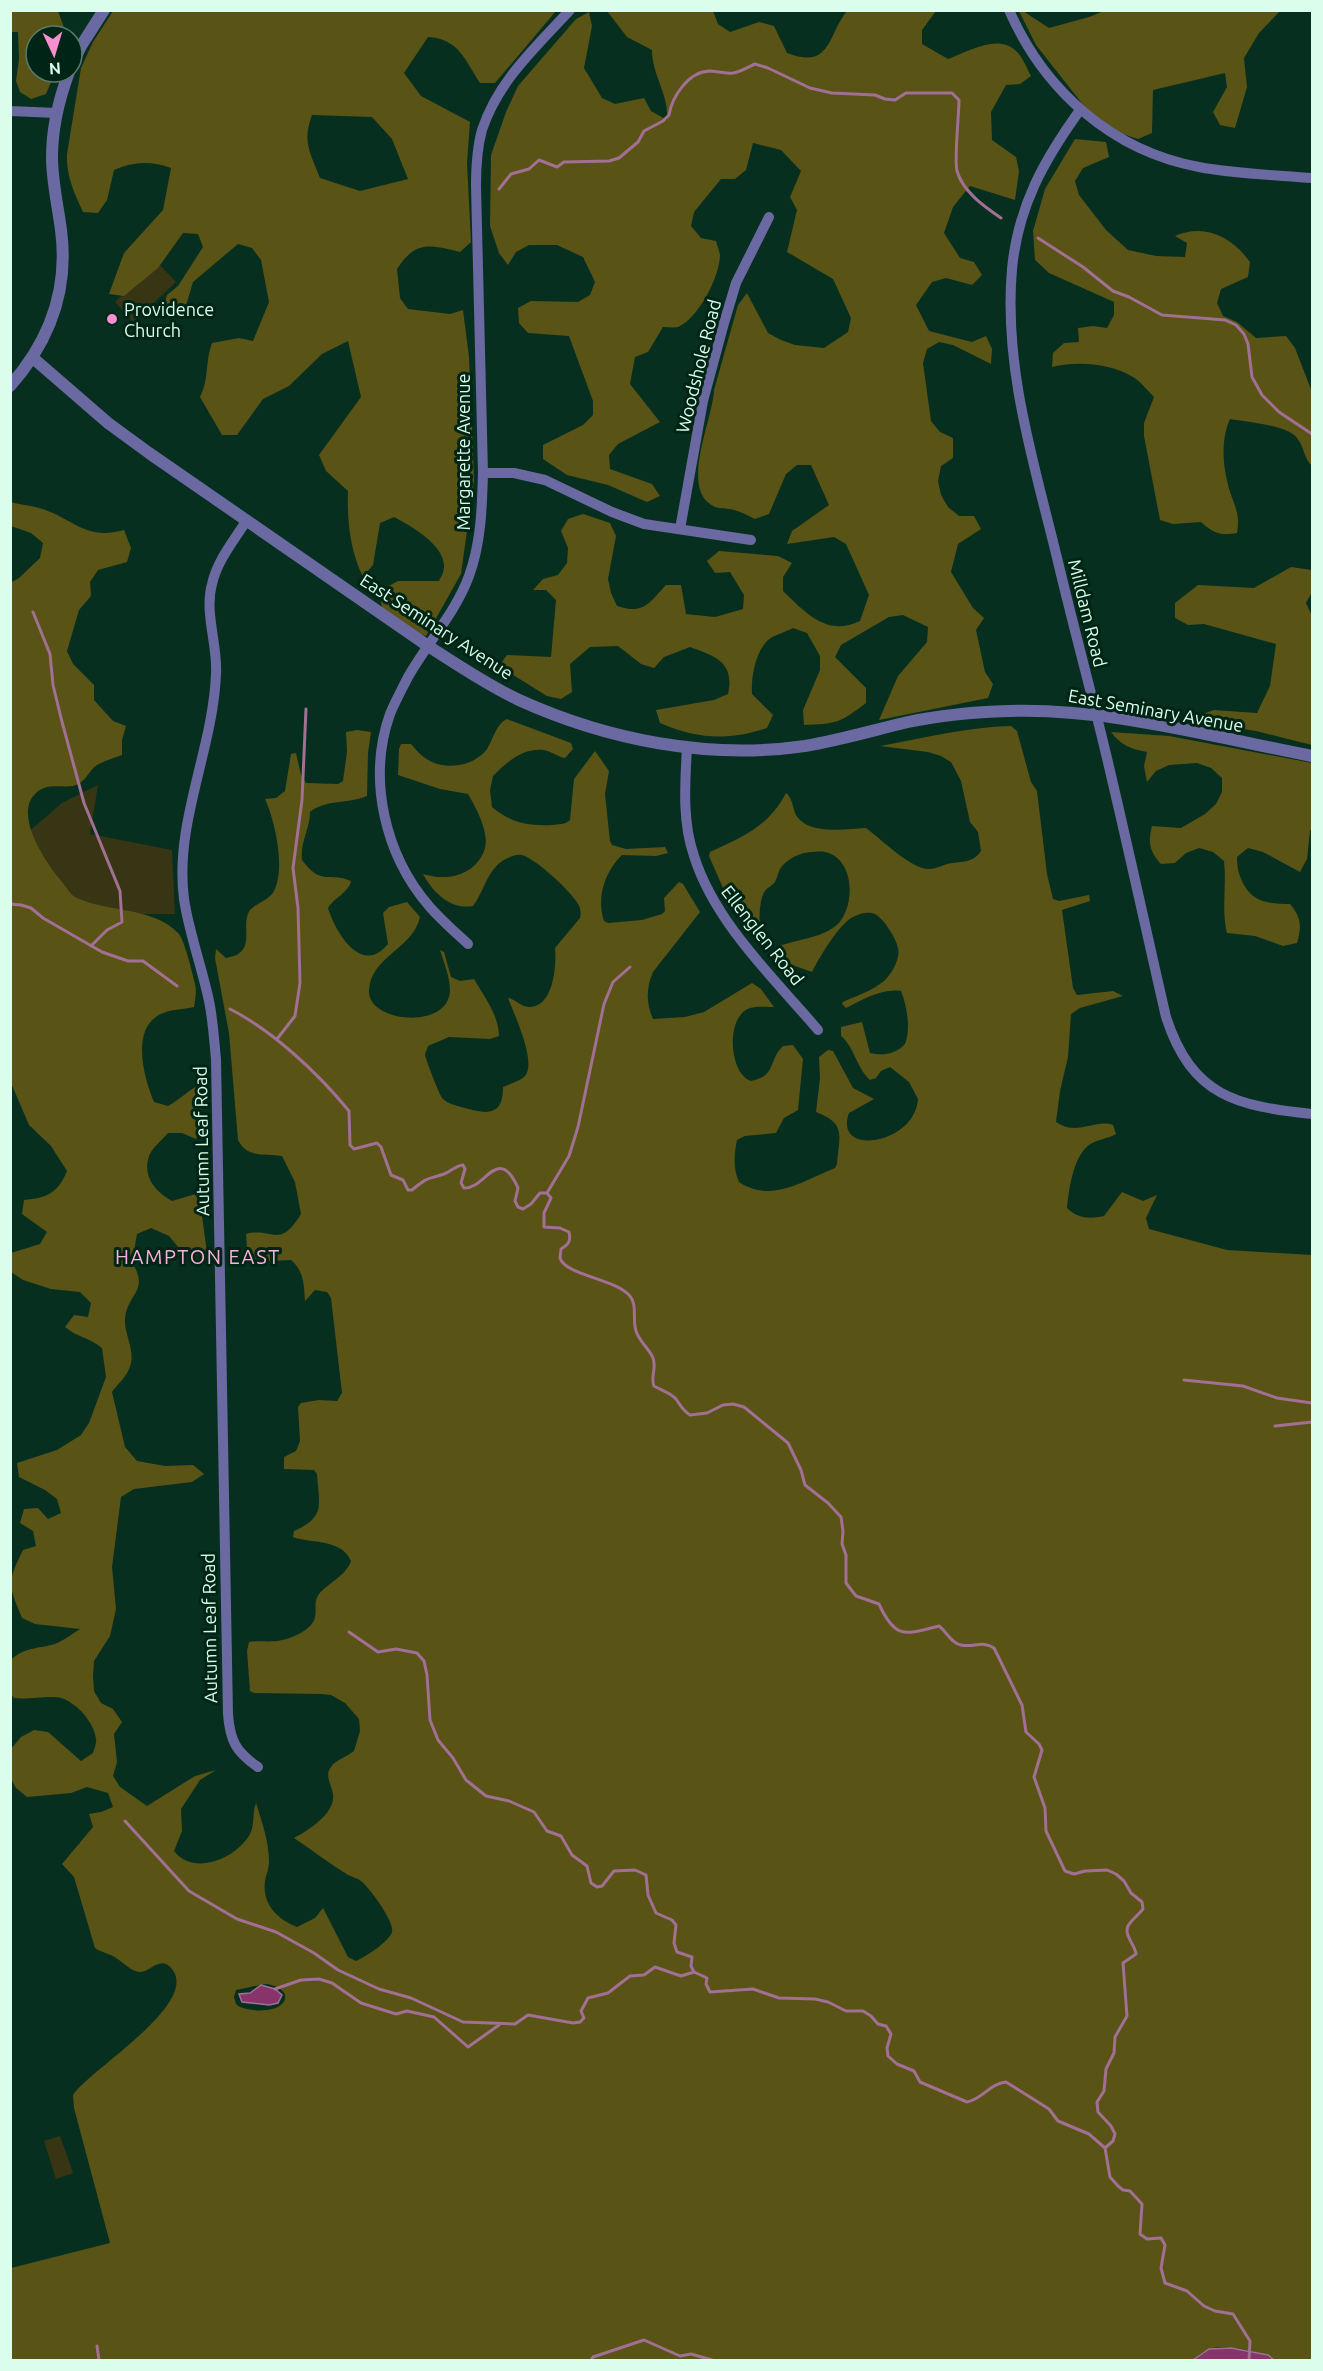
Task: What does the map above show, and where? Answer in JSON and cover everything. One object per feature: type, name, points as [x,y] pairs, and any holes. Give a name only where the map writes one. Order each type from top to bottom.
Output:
[{"type":"street","points":[[84,41],[104,10]]},
{"type":"street","name":"Margarette Avenue","points":[[468,944],[429,906],[408,878],[392,844],[382,807],[383,740],[390,713],[409,676],[458,603],[477,548],[483,473],[476,186],[477,158],[482,131],[500,90],[512,73],[570,10]]},
{"type":"street","points":[[1009,10],[1031,53],[1059,88],[1080,110],[1122,139],[1169,160],[1215,170],[1312,178]]},
{"type":"street","points":[[10,386],[33,358],[54,316],[61,285],[63,244],[52,161],[57,113],[65,84]]},
{"type":"street","name":"Milldam Road","points":[[1080,110],[1054,145],[1036,177],[1025,208],[1012,267],[1011,329],[1020,398],[1173,1039],[1197,1075],[1212,1088],[1230,1098],[1269,1109],[1312,1114]]},
{"type":"street","points":[[10,111],[57,113]]},
{"type":"street","name":"Woodshole Road","points":[[681,529],[703,401],[724,323],[736,283],[769,217]]},
{"type":"street","name":"East Seminary Avenue","points":[[33,358],[108,423],[475,677],[559,717],[613,734],[687,747],[737,749],[804,746],[910,722],[961,714],[1041,711],[1096,715],[1312,756]]},
{"type":"street","points":[[483,473],[514,473],[545,480],[630,520],[751,540]]},
{"type":"street","name":"Autumn Leaf Road","points":[[247,520],[217,567],[211,584],[210,601],[216,674],[214,695],[189,817],[183,875],[184,900],[210,1002],[216,1059],[229,1730],[242,1756],[258,1767]]},
{"type":"street","name":"Ellenglen Road","points":[[687,747],[684,792],[686,820],[693,855],[702,881],[737,935],[818,1030]]},
{"type":"shaded area","points":[[11,10],[58,11],[63,24],[24,24],[24,84],[50,84],[46,94],[31,99],[20,92],[16,81],[19,59],[18,32],[11,32]]},
{"type":"shaded area","points":[[113,11],[556,11],[495,83],[480,83],[454,46],[428,37],[404,73],[421,96],[470,122],[467,163],[471,242],[460,252],[432,247],[417,249],[397,269],[400,298],[408,309],[450,314],[463,310],[469,357],[474,480],[461,574],[426,636],[397,625],[385,617],[381,603],[385,588],[398,581],[439,581],[444,567],[439,551],[426,537],[394,517],[380,523],[373,565],[363,577],[350,535],[348,491],[326,471],[319,455],[361,397],[348,341],[322,354],[289,386],[263,399],[237,435],[222,435],[200,397],[205,384],[212,343],[239,338],[253,341],[269,302],[261,260],[252,248],[238,244],[193,282],[185,309],[174,319],[163,309],[167,295],[178,286],[203,247],[198,234],[183,233],[158,268],[124,296],[109,294],[124,253],[163,210],[171,168],[142,163],[114,170],[107,200],[98,213],[83,212],[69,177],[67,154],[78,84],[84,84],[84,62],[93,42]],"holes":[[[312,115],[372,117],[392,139],[408,179],[360,191],[320,178],[308,147],[309,124]]]},
{"type":"shaded area","points":[[607,11],[713,11],[718,24],[730,32],[759,22],[774,26],[787,53],[812,57],[820,54],[826,48],[847,11],[936,11],[922,30],[922,44],[948,59],[982,46],[1000,44],[1009,46],[1023,60],[1031,76],[1020,84],[1006,85],[991,112],[992,140],[1016,157],[1019,171],[1015,200],[970,186],[953,207],[944,233],[960,258],[974,262],[982,275],[972,285],[946,278],[932,282],[916,305],[929,331],[972,342],[986,336],[992,349],[991,364],[953,345],[939,342],[927,349],[923,363],[931,421],[940,432],[953,438],[953,458],[941,466],[938,481],[941,495],[948,507],[959,516],[974,516],[981,529],[958,544],[951,572],[973,608],[984,618],[976,630],[985,672],[993,684],[988,698],[879,720],[898,676],[927,642],[928,627],[903,615],[889,617],[841,645],[835,657],[866,688],[866,703],[850,715],[831,723],[804,725],[803,710],[820,670],[820,656],[807,633],[793,628],[768,640],[760,651],[755,666],[752,694],[773,715],[767,728],[739,735],[700,735],[660,723],[656,710],[714,700],[728,694],[729,674],[726,667],[715,657],[690,647],[664,657],[654,668],[641,664],[618,646],[590,647],[570,664],[572,692],[561,699],[547,696],[499,666],[507,655],[551,657],[556,600],[546,590],[533,590],[543,579],[558,575],[567,563],[568,548],[561,531],[568,519],[583,514],[610,523],[616,536],[608,579],[617,606],[640,608],[650,602],[666,585],[681,585],[686,614],[715,617],[743,609],[744,595],[730,572],[715,573],[707,561],[719,551],[778,556],[792,563],[783,577],[783,591],[809,614],[827,624],[848,625],[860,621],[869,595],[846,544],[834,537],[787,544],[792,531],[829,505],[811,465],[797,465],[786,474],[769,514],[755,519],[736,510],[715,507],[704,499],[699,486],[700,454],[714,390],[738,305],[747,293],[768,333],[781,340],[795,345],[824,348],[848,332],[851,318],[833,279],[787,252],[797,210],[790,197],[801,171],[781,150],[753,143],[746,170],[735,179],[721,179],[694,212],[691,226],[701,238],[716,241],[720,253],[712,285],[700,306],[686,322],[678,327],[663,327],[648,352],[635,357],[630,384],[660,422],[618,444],[609,455],[610,469],[652,484],[660,496],[647,502],[608,485],[567,475],[543,459],[543,445],[583,425],[593,415],[593,401],[569,336],[528,333],[519,323],[518,308],[531,301],[578,302],[590,295],[595,282],[583,257],[557,245],[529,245],[516,252],[508,265],[499,253],[490,226],[491,155],[518,86],[576,19],[589,12],[592,26],[584,68],[602,98],[615,104],[644,98],[651,111],[667,120],[666,101],[655,68],[652,50],[627,37]]},
{"type":"shaded area","points":[[1019,11],[1023,11],[1049,28],[1104,11],[1280,11],[1259,33],[1244,58],[1247,87],[1235,128],[1220,125],[1213,112],[1227,87],[1225,73],[1153,90],[1152,133],[1138,139],[1110,130],[1084,106],[1036,45]]},
{"type":"shaded area","points":[[1075,139],[1106,142],[1109,157],[1083,168],[1075,181],[1079,195],[1106,230],[1128,250],[1156,256],[1185,257],[1187,243],[1175,236],[1186,232],[1207,232],[1226,239],[1250,262],[1248,277],[1221,289],[1217,303],[1223,316],[1237,322],[1256,338],[1286,336],[1295,348],[1312,392],[1312,466],[1299,441],[1292,434],[1266,425],[1230,419],[1225,436],[1224,465],[1238,517],[1237,533],[1218,533],[1201,522],[1173,524],[1160,520],[1144,436],[1144,423],[1154,397],[1138,381],[1124,372],[1104,366],[1072,364],[1052,367],[1053,353],[1064,343],[1079,342],[1078,328],[1093,326],[1107,328],[1114,315],[1114,302],[1049,273],[1035,260],[1033,231],[1045,189]]},
{"type":"shaded area","points":[[157,262],[176,282],[133,322],[115,302]]},
{"type":"shaded area","points":[[11,502],[51,512],[89,531],[110,533],[124,530],[131,548],[127,562],[98,570],[90,582],[91,596],[79,610],[67,651],[73,664],[94,685],[94,700],[113,721],[126,726],[122,740],[122,755],[97,765],[84,780],[73,786],[48,787],[39,790],[29,803],[28,815],[30,827],[42,853],[73,896],[101,906],[155,918],[178,933],[185,949],[196,990],[194,1007],[169,1011],[154,1018],[143,1038],[142,1051],[146,1079],[154,1102],[168,1106],[203,1083],[198,1133],[196,1139],[182,1133],[168,1133],[150,1153],[147,1171],[156,1188],[172,1201],[199,1193],[207,1253],[193,1256],[179,1248],[169,1236],[151,1228],[137,1234],[132,1262],[139,1280],[125,1319],[132,1357],[126,1375],[112,1392],[125,1447],[137,1461],[165,1466],[193,1465],[204,1474],[192,1482],[134,1489],[121,1497],[112,1567],[116,1609],[110,1636],[94,1661],[93,1676],[94,1691],[101,1703],[113,1709],[122,1722],[114,1734],[117,1762],[113,1776],[120,1787],[147,1806],[195,1776],[216,1770],[200,1780],[181,1809],[182,1831],[174,1851],[182,1859],[192,1863],[215,1861],[226,1857],[244,1843],[250,1834],[256,1803],[268,1847],[269,1865],[265,1889],[272,1910],[283,1920],[297,1927],[315,1918],[323,1908],[348,1957],[356,1961],[376,1949],[390,1936],[392,1927],[386,1913],[361,1881],[341,1871],[294,1838],[313,1826],[330,1808],[333,1794],[328,1777],[329,1770],[335,1762],[354,1751],[360,1731],[359,1719],[345,1703],[331,1695],[254,1693],[250,1691],[247,1651],[249,1642],[282,1640],[307,1629],[316,1614],[316,1600],[319,1594],[345,1571],[351,1561],[346,1554],[333,1545],[293,1537],[294,1531],[311,1521],[316,1515],[319,1502],[317,1474],[314,1470],[284,1469],[284,1457],[296,1451],[300,1441],[298,1407],[301,1403],[319,1400],[337,1401],[342,1393],[331,1298],[327,1292],[315,1290],[305,1301],[301,1274],[291,1260],[248,1262],[246,1234],[281,1234],[293,1225],[301,1214],[295,1182],[282,1156],[252,1153],[238,1140],[229,1033],[215,958],[216,949],[226,958],[242,951],[250,910],[270,896],[275,889],[279,868],[278,844],[265,799],[276,798],[285,791],[291,754],[296,753],[301,775],[306,783],[338,784],[343,781],[347,752],[346,732],[357,730],[371,732],[367,796],[330,803],[310,812],[302,847],[302,860],[320,876],[351,881],[350,885],[328,908],[343,938],[359,953],[368,956],[378,953],[388,944],[383,913],[389,907],[407,902],[420,917],[409,937],[384,960],[371,978],[369,990],[372,1001],[380,1009],[408,1018],[423,1017],[436,1012],[446,1004],[450,986],[440,950],[444,952],[451,977],[460,981],[474,979],[494,1014],[499,1036],[490,1039],[449,1037],[428,1046],[425,1055],[443,1099],[456,1106],[488,1112],[497,1108],[500,1103],[503,1087],[523,1078],[528,1069],[523,1038],[508,998],[524,1006],[534,1007],[541,1003],[547,996],[554,976],[555,948],[580,918],[581,913],[574,898],[553,876],[536,863],[520,855],[501,862],[491,872],[473,906],[465,907],[450,903],[437,894],[423,874],[442,877],[468,870],[481,857],[485,848],[485,834],[468,794],[440,789],[398,775],[399,749],[401,744],[411,744],[432,762],[446,766],[462,764],[476,759],[487,749],[495,732],[507,719],[571,743],[573,749],[565,758],[543,750],[528,751],[509,762],[493,776],[490,790],[492,807],[513,820],[543,825],[562,824],[570,820],[574,779],[595,751],[609,771],[605,794],[612,845],[626,849],[665,847],[668,853],[656,856],[622,855],[616,861],[607,877],[602,894],[604,921],[608,923],[642,920],[662,914],[665,911],[664,898],[679,882],[683,884],[700,912],[653,972],[648,996],[653,1019],[685,1017],[704,1012],[752,983],[761,989],[774,1007],[750,1008],[742,1013],[737,1022],[733,1045],[738,1068],[751,1081],[759,1079],[769,1071],[778,1051],[783,1046],[793,1045],[803,1059],[798,1110],[784,1118],[776,1133],[745,1136],[737,1140],[735,1162],[739,1182],[764,1191],[776,1190],[800,1184],[835,1168],[837,1164],[839,1132],[837,1126],[826,1116],[816,1112],[820,1078],[819,1057],[828,1050],[833,1051],[853,1088],[874,1099],[849,1113],[847,1127],[853,1136],[863,1140],[876,1140],[891,1135],[904,1127],[914,1115],[918,1099],[909,1082],[890,1067],[870,1080],[841,1036],[841,1027],[862,1022],[870,1053],[889,1053],[905,1044],[908,1018],[901,991],[879,993],[846,1008],[842,1004],[886,979],[897,961],[898,948],[882,920],[875,914],[867,913],[853,917],[842,927],[824,950],[812,972],[784,962],[773,951],[776,947],[819,935],[841,921],[846,911],[850,887],[843,865],[835,857],[825,852],[803,853],[786,862],[780,869],[775,882],[763,895],[760,931],[723,888],[709,856],[710,852],[754,829],[779,805],[786,793],[796,815],[804,823],[830,830],[866,828],[896,853],[922,868],[932,869],[969,860],[981,851],[978,832],[970,822],[961,781],[951,762],[928,752],[880,746],[978,728],[1011,726],[1017,731],[1031,782],[1037,791],[1047,874],[1053,899],[1059,901],[1089,895],[1090,901],[1062,910],[1073,988],[1077,995],[1113,991],[1123,996],[1080,1008],[1071,1014],[1068,1057],[1056,1122],[1072,1128],[1106,1123],[1113,1125],[1116,1134],[1092,1143],[1079,1157],[1073,1174],[1067,1208],[1080,1216],[1099,1217],[1104,1216],[1122,1192],[1143,1201],[1157,1195],[1146,1218],[1149,1229],[1227,1250],[1312,1255],[1312,2360],[1274,2360],[1252,2351],[1223,2347],[1207,2350],[1193,2360],[11,2360],[11,2268],[110,2243],[74,2108],[73,2095],[157,2018],[171,2000],[176,1983],[172,1969],[168,1965],[163,1963],[139,1972],[95,1948],[74,1877],[62,1864],[93,1827],[89,1814],[113,1807],[108,1793],[87,1787],[71,1793],[27,1797],[16,1788],[11,1779],[10,1750],[21,1737],[34,1730],[48,1732],[81,1761],[93,1753],[96,1744],[92,1726],[79,1709],[67,1700],[57,1697],[14,1698],[11,1694],[11,1660],[26,1651],[58,1643],[80,1629],[35,1624],[22,1618],[11,1584],[14,1570],[23,1550],[36,1546],[33,1531],[20,1523],[24,1509],[38,1508],[48,1519],[61,1513],[57,1499],[19,1477],[17,1463],[57,1450],[81,1435],[89,1423],[106,1377],[102,1348],[65,1327],[74,1315],[88,1317],[91,1303],[80,1292],[51,1289],[23,1280],[11,1272],[11,1253],[40,1244],[47,1232],[22,1214],[24,1200],[39,1198],[51,1193],[60,1185],[67,1171],[51,1146],[29,1125],[11,1083],[10,583],[19,578],[40,558],[43,543],[31,533],[11,526]],"holes":[[[269,1984],[284,1992],[285,2000],[278,2007],[252,2010],[236,2004],[234,1997],[236,1990]]]},
{"type":"shaded area","points":[[1291,567],[1312,570],[1312,592],[1306,603],[1312,616],[1312,745],[1256,731],[1212,724],[1200,715],[1214,710],[1257,713],[1270,686],[1276,644],[1204,624],[1188,625],[1175,618],[1175,603],[1198,585],[1254,588]]},
{"type":"shaded area","points":[[1111,732],[1169,736],[1312,763],[1312,829],[1307,859],[1300,872],[1263,852],[1248,848],[1237,857],[1241,878],[1253,896],[1270,903],[1290,904],[1294,909],[1300,922],[1297,943],[1283,946],[1255,936],[1227,933],[1224,915],[1224,861],[1213,852],[1199,848],[1186,853],[1175,863],[1161,864],[1154,855],[1150,842],[1152,826],[1181,828],[1205,814],[1216,804],[1222,792],[1222,778],[1211,768],[1197,763],[1169,765],[1156,771],[1147,782],[1144,766],[1147,752],[1126,746]]},
{"type":"shaded area","points":[[98,785],[90,834],[172,850],[175,914],[75,914],[19,840],[62,803]]},
{"type":"shaded area","points":[[261,1985],[275,1989],[282,1995],[278,2003],[269,2005],[242,2002],[239,1994],[250,1993]]},
{"type":"shaded area","points":[[60,2136],[73,2173],[56,2179],[44,2141]]},
{"type":"shaded area","points":[[1231,2348],[1268,2355],[1274,2360],[1193,2360],[1209,2349]]},
{"type":"waterway","points":[[499,189],[511,174],[529,169],[539,160],[557,167],[564,162],[609,161],[619,158],[638,142],[644,131],[663,121],[669,115],[677,93],[694,76],[709,71],[733,73],[755,64],[810,88],[832,93],[875,95],[895,100],[906,93],[952,93],[959,100],[956,157],[960,179],[975,198],[1001,218]]},
{"type":"waterway","points":[[1038,238],[1083,267],[1113,291],[1162,315],[1225,320],[1236,325],[1244,334],[1248,344],[1252,377],[1262,395],[1279,412],[1312,434]]},
{"type":"waterway","points":[[33,612],[50,654],[53,685],[84,803],[120,891],[122,922],[107,930],[91,946]]},
{"type":"waterway","points":[[277,1039],[295,1016],[300,983],[298,908],[293,868],[302,800],[306,709]]},
{"type":"waterway","points":[[10,904],[31,908],[43,918],[102,952],[128,961],[143,961],[177,986]]},
{"type":"waterway","points":[[547,1193],[569,1156],[578,1127],[604,1004],[613,982],[630,967]]},
{"type":"waterway","points":[[230,1009],[278,1041],[323,1082],[349,1111],[350,1145],[354,1149],[377,1143],[381,1147],[391,1175],[403,1180],[408,1190],[463,1165],[465,1169],[461,1183],[464,1188],[472,1187],[491,1172],[504,1169],[511,1175],[518,1188],[515,1201],[518,1207],[523,1209],[531,1204],[540,1193],[547,1193],[551,1198],[544,1213],[544,1227],[560,1228],[569,1232],[569,1242],[561,1249],[560,1258],[564,1264],[580,1273],[613,1285],[632,1299],[636,1331],[654,1362],[654,1386],[674,1397],[683,1410],[690,1415],[707,1413],[723,1405],[733,1404],[744,1407],[788,1443],[801,1470],[805,1485],[828,1503],[841,1517],[842,1544],[846,1555],[846,1583],[856,1596],[879,1604],[891,1624],[903,1632],[939,1626],[958,1644],[965,1646],[982,1644],[994,1648],[1022,1705],[1026,1732],[1042,1750],[1034,1777],[1045,1808],[1046,1831],[1065,1871],[1074,1874],[1107,1870],[1124,1881],[1131,1893],[1142,1902],[1143,1909],[1130,1923],[1127,1931],[1136,1954],[1123,1963],[1127,2016],[1115,2037],[1114,2053],[1106,2069],[1104,2091],[1097,2102],[1098,2112],[1115,2134],[1113,2141],[1105,2148]]},
{"type":"waterway","points":[[1184,1380],[1243,1386],[1277,1398],[1312,1403]]},
{"type":"waterway","points":[[1275,1426],[1312,1422]]},
{"type":"waterway","points":[[349,1632],[378,1652],[396,1649],[417,1653],[424,1661],[427,1675],[430,1720],[438,1740],[453,1758],[466,1780],[486,1796],[509,1801],[534,1812],[547,1831],[561,1836],[572,1855],[587,1866],[591,1883],[597,1887],[602,1886],[614,1871],[635,1870],[646,1875],[648,1895],[656,1913],[672,1920],[676,1925],[674,1943],[677,1952],[692,1957],[691,1966],[694,1972],[707,1978],[706,1984],[710,1992],[753,1989],[779,1998],[815,1999],[828,2002],[846,2011],[863,2011],[878,2024],[886,2026],[891,2034],[887,2048],[888,2056],[897,2064],[914,2071],[920,2082],[967,2102],[1000,2083],[1006,2082],[1049,2109],[1058,2121],[1089,2134],[1105,2148],[1110,2177],[1123,2190],[1130,2191],[1142,2204],[1140,2234],[1147,2239],[1161,2238],[1165,2245],[1161,2268],[1165,2283],[1187,2291],[1204,2306],[1215,2311],[1233,2314],[1250,2341],[1249,2360]]},
{"type":"waterway","points":[[125,1821],[189,1891],[237,1919],[276,1932],[314,1953],[338,1970],[379,1989],[411,1998],[463,2022],[515,2024],[528,2015],[573,2023],[580,2022],[584,2018],[581,2011],[588,1998],[608,1993],[630,1976],[644,1975],[655,1967],[681,1976],[694,1972]]},
{"type":"waterway","points":[[275,1989],[301,1980],[319,1979],[332,1983],[361,2003],[396,2014],[407,2011],[434,2017],[468,2047],[499,2025]]},
{"type":"waterway","points":[[591,2360],[593,2357],[644,2340],[680,2356],[691,2354],[712,2360]]},
{"type":"waterway","points":[[97,2346],[99,2360]]},
{"type":"place","name":"Providence Church","points":[[112,319]]},
{"type":"district","name":"HAMPTON EAST","points":[[198,1256]]}]
